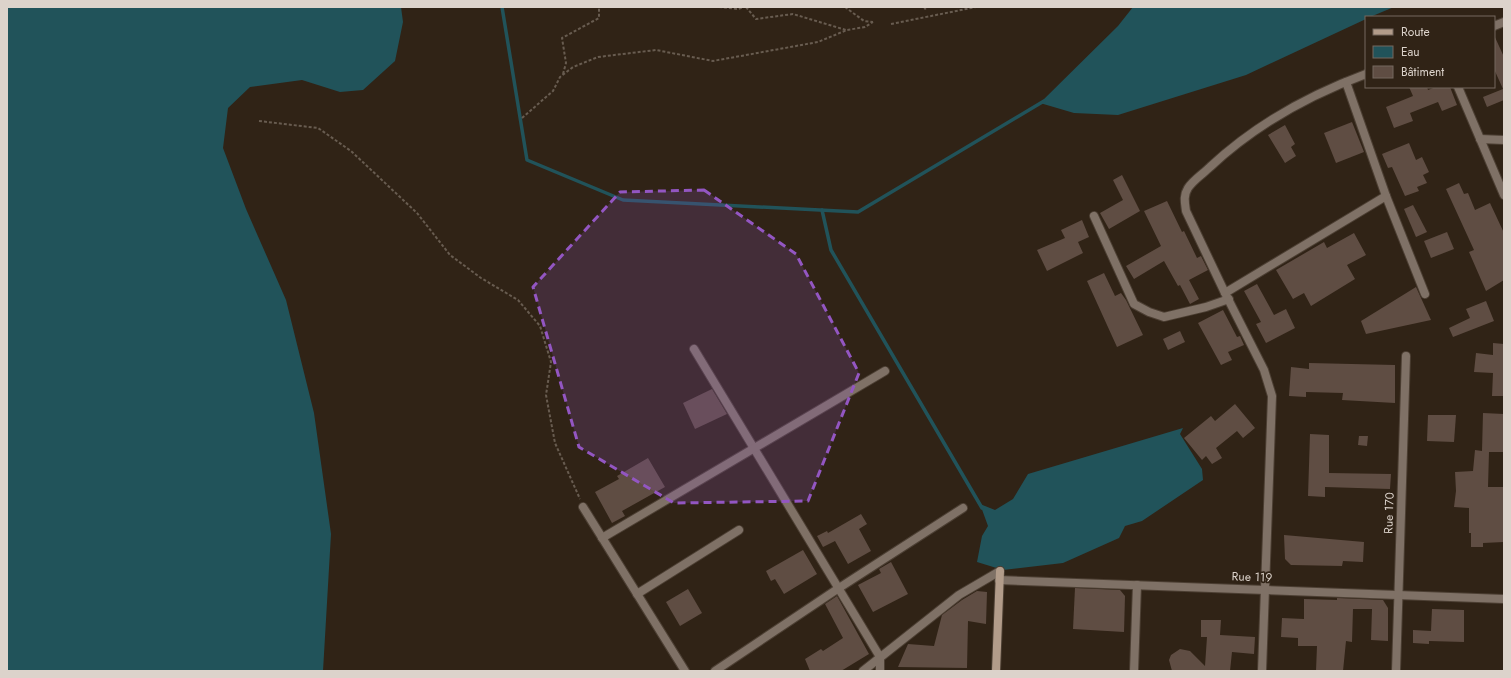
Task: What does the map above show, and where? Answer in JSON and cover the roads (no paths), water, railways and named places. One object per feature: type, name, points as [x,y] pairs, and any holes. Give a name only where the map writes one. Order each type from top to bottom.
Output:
[{"type":"street","points":[[1262,671],[1272,396],[1264,370],[1186,211],[1184,199],[1188,187],[1258,128],[1276,116],[1365,74]]},
{"type":"street","points":[[1346,82],[1386,196],[1425,294]]},
{"type":"street","points":[[1458,88],[1504,195]]},
{"type":"street","points":[[1480,139],[1504,140]]},
{"type":"street","points":[[1094,216],[1134,304],[1149,312],[1164,316],[1206,307],[1227,296],[1386,196]]},
{"type":"street","points":[[694,349],[880,657],[880,671]]},
{"type":"street","name":"Rue 170","points":[[1396,671],[1406,356]]},
{"type":"street","points":[[602,538],[885,371]]},
{"type":"street","points":[[583,506],[685,671]]},
{"type":"street","points":[[715,671],[839,588],[963,508]]},
{"type":"street","points":[[637,594],[739,530]]},
{"type":"street","points":[[863,671],[959,595],[1000,571],[996,671]]},
{"type":"street","name":"Rue 119","points":[[999,580],[1504,599]]},
{"type":"street","points":[[1134,671],[1138,585]]},
{"type":"water","points":[[7,7],[401,7],[403,22],[395,61],[363,90],[340,92],[302,80],[250,87],[228,108],[223,148],[246,209],[286,300],[314,413],[331,534],[323,671],[7,671]]},
{"type":"water","points":[[1133,7],[1394,7],[1372,16],[1365,16],[1365,19],[1246,75],[1118,115],[1074,113],[1040,103],[1118,26]]},
{"type":"water","points":[[1183,428],[1180,434],[1202,469],[1203,480],[1142,521],[1125,526],[1119,538],[1063,563],[1003,570],[977,562],[982,536],[988,526],[980,504],[995,510],[1013,499],[1028,474]]},
{"type":"waterway","points":[[502,7],[527,160],[623,200],[858,212],[1044,101]]},
{"type":"waterway","points":[[822,210],[831,250],[982,508]]}]
